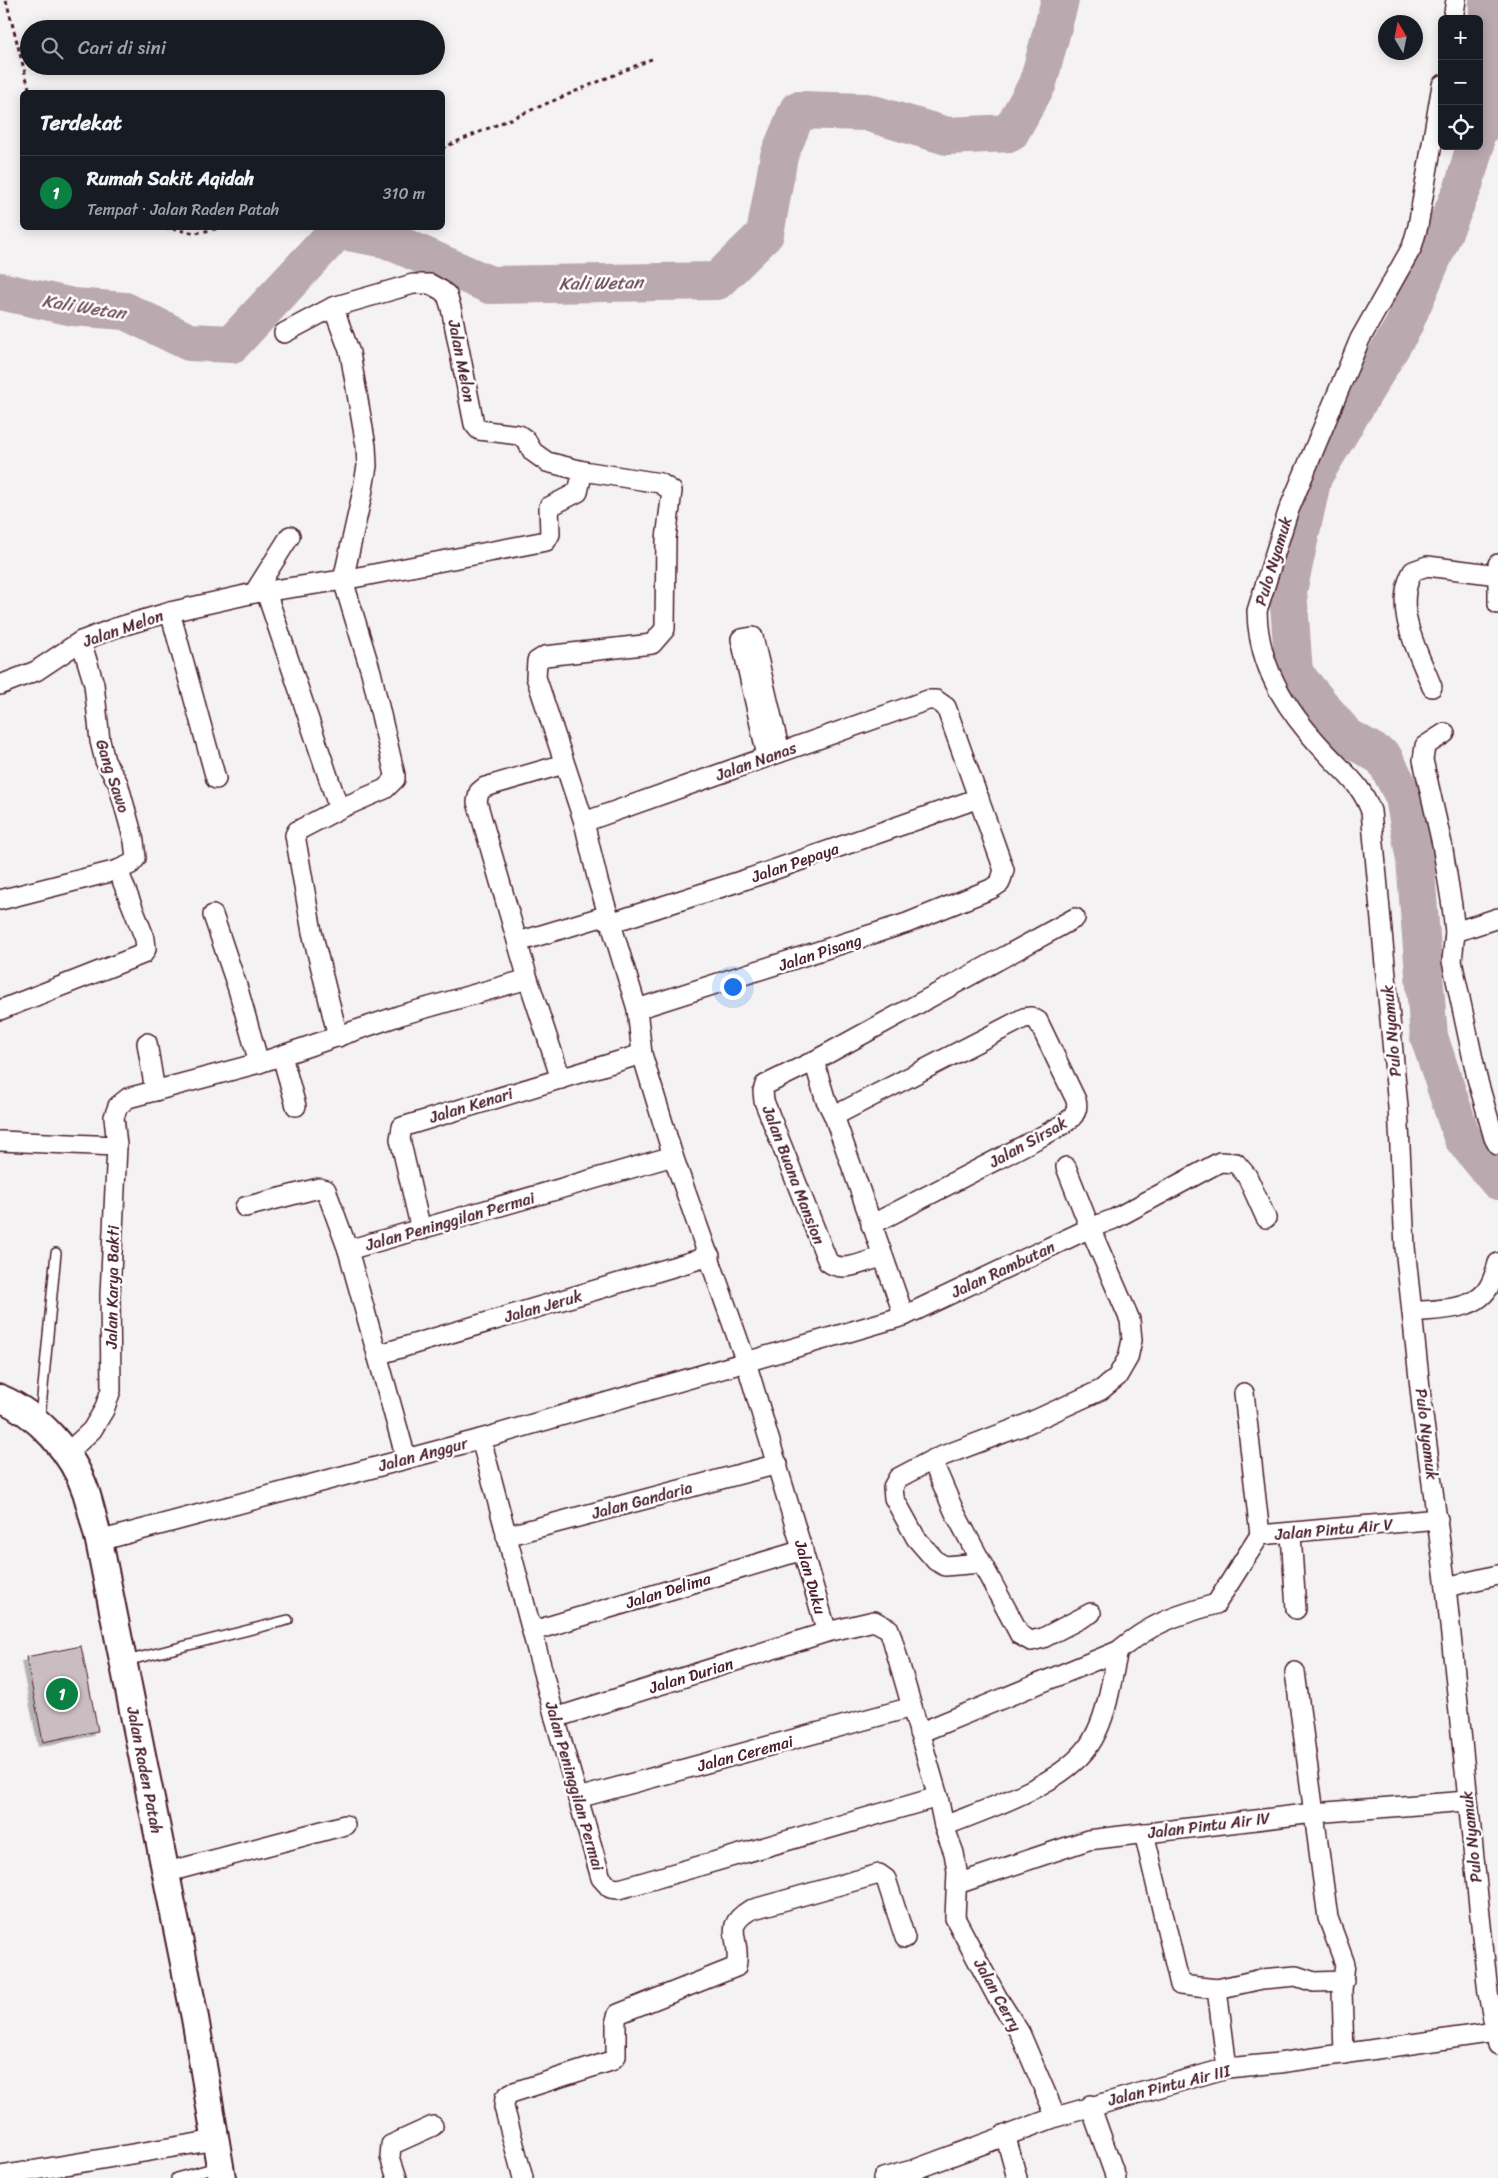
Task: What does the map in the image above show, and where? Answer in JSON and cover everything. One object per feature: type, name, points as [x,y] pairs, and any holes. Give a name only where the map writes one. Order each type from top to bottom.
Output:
[{"type":"main road","name":"Jalan Raden Patah","points":[[0,1398],[15,1404],[40,1423],[66,1454],[86,1492],[99,1541],[124,1661],[164,1873],[195,2018],[222,2172]]},
{"type":"street","points":[[1454,15],[1456,0]]},
{"type":"street","name":"Pulo Nyamuk","points":[[1439,105],[1418,226],[1412,247],[1360,339],[1288,512],[1257,611],[1261,648],[1273,681],[1300,722],[1332,760],[1360,788],[1371,811],[1399,1138],[1405,1247],[1423,1416],[1446,1587],[1488,1993],[1497,2038]]},
{"type":"street","name":"Jalan Melon","points":[[284,333],[333,307],[414,284],[430,284],[447,295],[474,424],[479,430],[519,435],[526,440],[533,452],[547,462],[584,471],[660,483],[672,491],[666,539],[665,629],[652,644],[545,656],[537,661],[536,677],[564,764]]},
{"type":"street","points":[[333,307],[350,353],[366,446],[367,466],[343,580],[371,672],[395,775],[395,779],[385,789],[338,809],[297,831],[294,838],[312,932],[338,1037]]},
{"type":"street","name":"Jalan Melon","points":[[0,684],[36,670],[81,641],[115,628],[170,612],[260,593],[343,580],[546,541],[550,534],[549,507],[578,492],[584,471]]},
{"type":"street","points":[[290,536],[260,593],[338,809]]},
{"type":"street","points":[[1432,687],[1406,617],[1405,591],[1413,571],[1427,566],[1497,571],[1498,604]]},
{"type":"street","points":[[170,612],[216,779]]},
{"type":"street","points":[[753,637],[773,754],[741,639],[753,637]]},
{"type":"street","name":"Gang Sawo","points":[[0,900],[118,870],[131,864],[136,858],[134,841],[118,783],[103,754],[94,684],[81,641]]},
{"type":"street","name":"Jalan Nanas","points":[[584,822],[928,700],[936,700],[946,707],[978,798]]},
{"type":"street","points":[[1445,733],[1425,746],[1422,753],[1442,844],[1454,932],[1452,961],[1477,1078],[1494,1138],[1498,1145]]},
{"type":"street","points":[[562,1079],[528,979],[477,796],[484,787],[564,764],[584,822],[609,919],[636,1009],[642,1054],[673,1156],[746,1362]]},
{"type":"street","name":"Jalan Pisang","points":[[636,1009],[907,923],[959,903],[1000,883],[1004,870],[978,798]]},
{"type":"street","name":"Jalan Pepaya","points":[[609,919],[741,881],[978,798]]},
{"type":"street","points":[[0,1010],[143,954],[146,949],[145,939],[118,870]]},
{"type":"street","points":[[213,915],[238,989],[259,1063]]},
{"type":"street","name":"Jalan Buana Mansion","points":[[882,1257],[845,1268],[836,1268],[828,1262],[764,1101],[762,1091],[765,1085],[814,1061],[1075,918]]},
{"type":"street","points":[[1454,932],[1498,918]]},
{"type":"street","points":[[518,942],[609,919]]},
{"type":"street","points":[[146,1044],[155,1091],[259,1063],[417,1010],[528,979]]},
{"type":"street","name":"Jalan Sirsak","points":[[834,1116],[1024,1018],[1031,1017],[1038,1022],[1076,1100],[1075,1114],[1048,1133],[871,1225]]},
{"type":"street","name":"Jalan Kenari","points":[[421,1230],[400,1138],[402,1127],[642,1054]]},
{"type":"street","points":[[282,1056],[296,1106]]},
{"type":"street","points":[[814,1061],[825,1098],[834,1116],[904,1316]]},
{"type":"street","name":"Jalan Karya Bakti","points":[[66,1454],[92,1430],[104,1410],[111,1390],[110,1295],[117,1146],[114,1117],[118,1106],[128,1098],[155,1091]]},
{"type":"street","points":[[1390,1108],[1392,1131],[1399,1138]]},
{"type":"street","points":[[0,1141],[117,1146]]},
{"type":"street","name":"Jalan Peninggilan Permai","points":[[406,1458],[348,1250],[673,1156]]},
{"type":"street","name":"Jalan Rambutan","points":[[746,1362],[904,1316],[1090,1228],[1114,1220],[1220,1162],[1236,1163],[1247,1176],[1266,1218]]},
{"type":"street","points":[[981,1563],[945,1566],[936,1562],[916,1538],[894,1498],[893,1487],[898,1478],[932,1460],[1022,1426],[1101,1390],[1116,1377],[1128,1358],[1132,1340],[1130,1320],[1066,1167]]},
{"type":"street","points":[[245,1207],[319,1188],[326,1190],[348,1250]]},
{"type":"street","name":"Jalan Jeruk","points":[[377,1355],[710,1256]]},
{"type":"street","points":[[1412,1312],[1462,1306],[1474,1302],[1484,1295],[1490,1286],[1498,1263]]},
{"type":"street","name":"Jalan Anggur","points":[[99,1541],[481,1439],[746,1362]]},
{"type":"street","name":"Jalan Duku","points":[[746,1362],[827,1632],[874,1620],[888,1629],[938,1797],[944,1826],[954,1853],[957,1877]]},
{"type":"street","points":[[1244,1392],[1260,1536]]},
{"type":"street","name":"Jalan Peninggilan Permai","points":[[481,1439],[555,1718],[602,1878],[610,1888],[619,1889],[938,1797]]},
{"type":"street","points":[[932,1460],[981,1563],[1020,1635],[1030,1640],[1043,1638],[1091,1613]]},
{"type":"street","name":"Jalan Gandaria","points":[[506,1536],[778,1464]]},
{"type":"street","name":"Jalan Pintu Air V","points":[[1123,1647],[1140,1633],[1170,1617],[1216,1604],[1260,1536],[1438,1519]]},
{"type":"street","points":[[1291,1534],[1296,1609]]},
{"type":"street","name":"Jalan Delima","points":[[533,1631],[803,1550]]},
{"type":"street","points":[[1446,1587],[1498,1575]]},
{"type":"street","name":"Jalan Durian","points":[[555,1718],[827,1632]]},
{"type":"street","points":[[919,1732],[1123,1647]]},
{"type":"street","points":[[944,1826],[1032,1790],[1075,1762],[1093,1740],[1102,1720],[1123,1647]]},
{"type":"street","points":[[1295,1672],[1328,1918],[1343,1953],[1344,2054]]},
{"type":"street","name":"Jalan Ceremai","points":[[578,1798],[912,1707]]},
{"type":"street","name":"Jalan Pintu Air IV","points":[[957,1877],[1088,1840],[1314,1813],[1467,1801]]},
{"type":"street","points":[[164,1873],[345,1824]]},
{"type":"street","points":[[1144,1833],[1180,1985],[1217,1989],[1262,1979],[1296,1976],[1314,1982],[1344,1981]]},
{"type":"street","points":[[523,2178],[504,2107],[505,2098],[511,2093],[611,2061],[616,2056],[616,2020],[618,2014],[736,1967],[738,1958],[733,1926],[738,1918],[750,1910],[879,1874],[886,1879],[906,1938]]},
{"type":"street","name":"Jalan Cerry","points":[[957,1877],[955,1918],[997,1997],[1020,2033],[1056,2117]]},
{"type":"street","points":[[1217,1989],[1227,2068]]},
{"type":"street","name":"Jalan Pintu Air III","points":[[883,2178],[916,2169],[1005,2134],[1090,2106],[1227,2068],[1497,2038]]},
{"type":"street","points":[[1090,2106],[1116,2178]]},
{"type":"street","points":[[397,2178],[390,2157],[391,2145],[433,2126]]},
{"type":"street","points":[[1005,2134],[1017,2178]]},
{"type":"street","points":[[0,2176],[216,2140]]},
{"type":"lane","points":[[40,1423],[56,1253]]},
{"type":"lane","points":[[124,1661],[288,1620]]},
{"type":"lane","points":[[176,2178],[222,2172]]},
{"type":"path","points":[[6,0],[20,54]]},
{"type":"path","points":[[445,147],[654,58]]},
{"type":"path","points":[[26,75],[29,90]]},
{"type":"path","points":[[175,230],[196,234],[212,230]]},
{"type":"building","points":[[81,1646],[98,1731],[43,1742],[26,1657]]},
{"type":"waterway","name":"Kali Wetan","points":[[0,291],[73,307],[125,311],[189,342],[232,344],[338,230],[386,239],[490,285],[717,281],[765,234],[779,156],[798,110],[866,112],[947,136],[1010,133],[1038,83],[1060,0]]},
{"type":"waterway","points":[[1483,116],[1487,102],[1488,0]]},
{"type":"waterway","points":[[1474,150],[1464,185],[1403,327],[1313,477],[1288,591],[1294,673],[1346,736],[1384,758],[1404,797],[1415,860],[1429,1037],[1462,1137],[1498,1181]]},
{"type":"place","name":"Rumah Sakit Aqidah","points":[[62,1694]]}]
